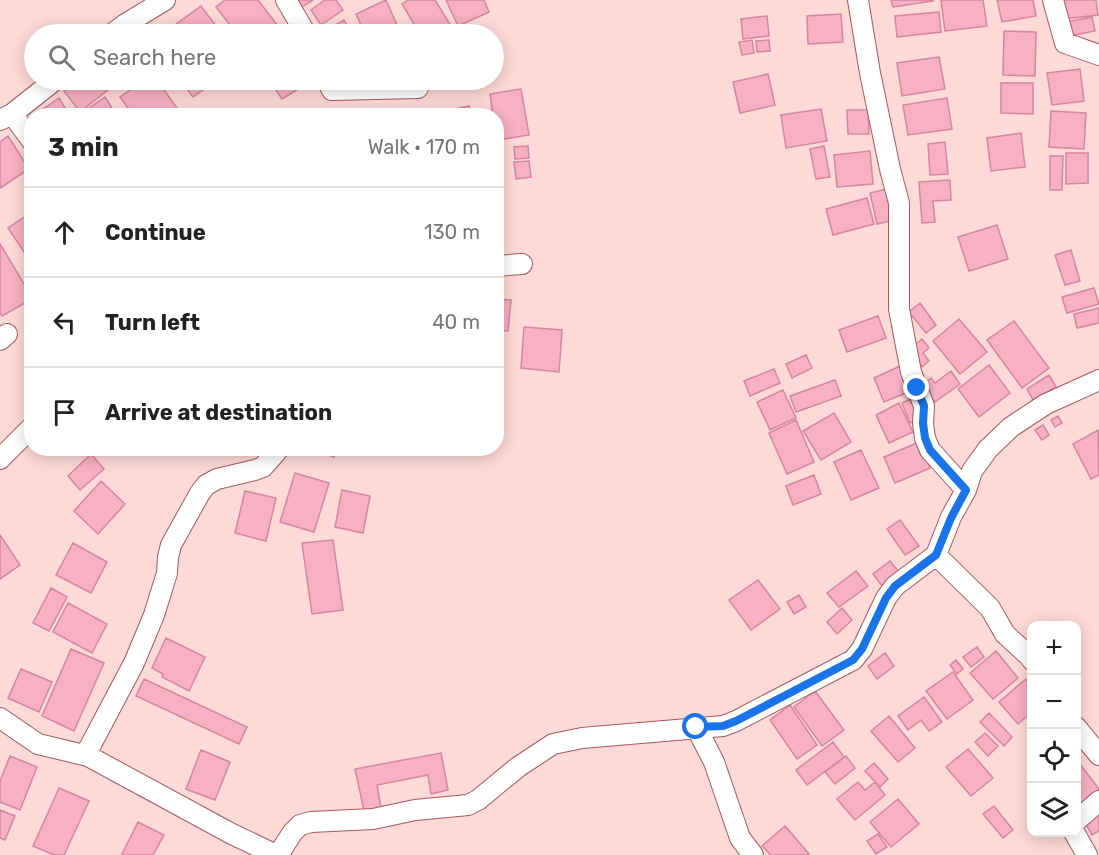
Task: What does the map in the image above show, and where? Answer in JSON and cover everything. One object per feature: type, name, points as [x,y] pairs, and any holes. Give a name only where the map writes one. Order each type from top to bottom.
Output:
[{"type":"street","points":[[126,24],[165,0]]},
{"type":"street","points":[[286,0],[300,24]]},
{"type":"street","points":[[858,0],[870,73],[899,203],[899,309],[911,372],[924,406],[925,438],[930,450],[966,490]]},
{"type":"street","points":[[1053,0],[1065,43],[1097,53]]},
{"type":"street","points":[[24,134],[6,117],[42,90]]},
{"type":"street","points":[[504,265],[522,264]]},
{"type":"street","points":[[0,718],[38,744],[88,756],[232,834],[277,855],[300,825],[311,822],[373,819],[415,810],[468,805],[553,744],[582,738],[723,726],[853,660],[862,649],[886,598],[895,586],[936,555],[951,518],[966,490],[972,471],[988,449],[1011,427],[1046,404],[1099,380]]},
{"type":"street","points":[[0,459],[24,435]]},
{"type":"street","points":[[88,756],[86,754],[134,663],[154,615],[167,573],[171,545],[206,484],[217,478],[255,470],[263,466],[272,456]]},
{"type":"street","points":[[936,555],[990,608],[1005,633],[1027,654]]},
{"type":"street","points":[[696,727],[714,762],[740,838],[753,855]]},
{"type":"street","points":[[1079,729],[1099,755]]},
{"type":"street","points":[[1081,817],[1099,801]]},
{"type":"street","points":[[1077,837],[1087,855]]},
{"type":"building","points":[[225,0],[258,0],[276,24],[229,24],[216,7]]},
{"type":"building","points":[[290,0],[313,0],[296,11]]},
{"type":"building","points":[[325,0],[336,0],[343,10],[320,24],[311,10]]},
{"type":"building","points":[[386,0],[397,24],[360,24],[356,14]]},
{"type":"building","points":[[408,0],[435,0],[450,24],[414,24],[402,4]]},
{"type":"building","points":[[446,0],[484,0],[489,12],[462,24],[457,24]]},
{"type":"building","points":[[891,0],[932,0],[933,1],[893,7]]},
{"type":"building","points":[[941,0],[983,0],[987,26],[945,31]]},
{"type":"building","points":[[997,0],[1033,0],[1036,16],[1002,22]]},
{"type":"building","points":[[1061,0],[1096,0],[1098,15],[1064,19]]},
{"type":"building","points":[[201,6],[214,24],[176,24]]},
{"type":"building","points":[[939,12],[941,32],[897,37],[895,16]]},
{"type":"building","points":[[841,14],[843,42],[808,44],[807,16]]},
{"type":"building","points":[[767,16],[769,36],[743,39],[741,19]]},
{"type":"building","points":[[1092,17],[1095,31],[1069,36],[1066,22]]},
{"type":"building","points":[[1004,31],[1036,32],[1035,76],[1003,75]]},
{"type":"building","points":[[752,40],[754,53],[742,55],[739,42]]},
{"type":"building","points":[[769,40],[770,51],[757,52],[756,41]]},
{"type":"building","points":[[939,57],[945,89],[902,96],[897,63]]},
{"type":"building","points":[[1080,69],[1084,101],[1052,105],[1047,73]]},
{"type":"building","points":[[768,74],[775,105],[740,113],[733,82]]},
{"type":"building","points":[[1001,83],[1033,83],[1033,114],[1001,113]]},
{"type":"building","points":[[521,89],[529,135],[504,139],[504,108],[492,108],[490,94]]},
{"type":"building","points":[[108,90],[85,108],[77,108],[64,91]]},
{"type":"building","points":[[130,90],[164,90],[177,108],[128,108],[120,97]]},
{"type":"building","points":[[188,90],[203,90],[193,97]]},
{"type":"building","points":[[276,90],[297,90],[282,99]]},
{"type":"building","points":[[105,97],[112,108],[89,108]]},
{"type":"building","points":[[59,98],[65,108],[45,108]]},
{"type":"building","points":[[947,98],[952,129],[908,135],[903,105]]},
{"type":"building","points":[[821,109],[827,141],[786,148],[781,115]]},
{"type":"building","points":[[847,110],[868,110],[869,134],[848,134]]},
{"type":"building","points":[[1051,111],[1086,113],[1084,149],[1049,147]]},
{"type":"building","points":[[1021,133],[1025,167],[991,171],[987,138]]},
{"type":"building","points":[[8,136],[24,161],[24,172],[0,188],[0,142]]},
{"type":"building","points":[[945,142],[948,174],[930,175],[928,144]]},
{"type":"building","points":[[528,146],[529,158],[515,159],[514,147]]},
{"type":"building","points":[[824,146],[830,177],[816,179],[810,149]]},
{"type":"building","points":[[870,151],[873,184],[837,187],[834,155]]},
{"type":"building","points":[[1066,153],[1088,153],[1088,183],[1066,184]]},
{"type":"building","points":[[1050,156],[1063,156],[1062,190],[1050,190]]},
{"type":"building","points":[[529,161],[531,177],[516,179],[514,162]]},
{"type":"building","points":[[950,180],[951,200],[933,201],[935,222],[922,223],[919,182]]},
{"type":"building","points":[[887,189],[894,220],[877,224],[870,193]]},
{"type":"building","points":[[867,198],[874,224],[833,235],[826,209]]},
{"type":"building","points":[[24,217],[24,252],[8,228]]},
{"type":"building","points":[[997,225],[1008,259],[969,271],[958,237]]},
{"type":"building","points":[[0,244],[24,284],[24,304],[2,316],[0,313]]},
{"type":"building","points":[[1071,250],[1080,281],[1065,285],[1055,255]]},
{"type":"building","points":[[1094,288],[1099,304],[1067,313],[1062,297]]},
{"type":"building","points":[[504,300],[511,300],[508,331],[504,331]]},
{"type":"building","points":[[920,303],[936,325],[926,333],[909,312]]},
{"type":"building","points":[[1099,308],[1099,323],[1077,328],[1074,314]]},
{"type":"building","points":[[878,316],[886,338],[847,352],[839,330]]},
{"type":"building","points":[[959,319],[987,352],[960,374],[933,341]]},
{"type":"building","points":[[1014,321],[1049,368],[1022,388],[987,340]]},
{"type":"building","points":[[524,327],[562,330],[559,372],[521,368]]},
{"type":"building","points":[[922,339],[929,348],[923,353],[929,361],[922,367],[908,350]]},
{"type":"building","points":[[806,355],[812,368],[792,378],[786,364]]},
{"type":"building","points":[[989,365],[1010,393],[979,417],[958,389]]},
{"type":"building","points":[[900,366],[911,391],[884,402],[874,378]]},
{"type":"building","points":[[774,369],[780,383],[750,396],[744,381]]},
{"type":"building","points":[[951,371],[960,384],[935,402],[922,385],[931,378],[935,383]]},
{"type":"building","points":[[1049,375],[1056,387],[1033,400],[1027,389]]},
{"type":"building","points":[[835,380],[841,396],[796,412],[790,396]]},
{"type":"building","points":[[783,390],[796,418],[770,430],[757,402]]},
{"type":"building","points":[[911,399],[919,419],[910,423],[902,403]]},
{"type":"building","points":[[899,403],[913,432],[889,443],[876,415]]},
{"type":"building","points":[[834,413],[851,442],[821,460],[803,431]]},
{"type":"building","points":[[1058,416],[1062,423],[1055,427],[1051,420]]},
{"type":"building","points":[[796,420],[814,462],[787,474],[769,433]]},
{"type":"building","points":[[1043,425],[1049,435],[1042,440],[1035,430]]},
{"type":"building","points":[[1098,430],[1099,475],[1091,479],[1073,444]]},
{"type":"building","points":[[919,442],[930,468],[895,483],[884,457]]},
{"type":"building","points":[[861,450],[879,488],[851,500],[834,462]]},
{"type":"building","points":[[89,456],[93,456],[104,469],[80,490],[68,476]]},
{"type":"building","points":[[295,473],[329,483],[314,532],[280,522]]},
{"type":"building","points":[[814,475],[821,494],[793,505],[786,486]]},
{"type":"building","points":[[101,481],[125,504],[98,534],[74,511]]},
{"type":"building","points":[[342,490],[370,496],[363,533],[335,527]]},
{"type":"building","points":[[245,491],[276,498],[266,541],[235,533]]},
{"type":"building","points":[[900,520],[919,546],[905,555],[887,529]]},
{"type":"building","points":[[0,535],[20,565],[0,579]]},
{"type":"building","points":[[333,540],[343,610],[312,614],[302,543]]},
{"type":"building","points":[[73,543],[107,562],[91,593],[56,575]]},
{"type":"building","points":[[890,561],[899,572],[882,586],[873,574]]},
{"type":"building","points":[[856,571],[868,586],[839,607],[827,593]]},
{"type":"building","points":[[758,580],[780,609],[751,630],[729,600]]},
{"type":"building","points":[[51,588],[67,597],[49,631],[33,623]]},
{"type":"building","points":[[799,595],[806,607],[794,614],[787,602]]},
{"type":"building","points":[[68,603],[107,624],[92,653],[53,632]]},
{"type":"building","points":[[842,608],[852,620],[837,634],[827,622]]},
{"type":"building","points":[[166,638],[205,657],[189,691],[162,677],[163,674],[152,668]]},
{"type":"building","points":[[977,647],[984,657],[971,667],[963,657]]},
{"type":"building","points":[[71,649],[104,663],[74,731],[42,716]]},
{"type":"building","points":[[996,651],[1018,678],[993,699],[970,673]]},
{"type":"building","points":[[885,653],[894,666],[877,679],[868,666]]},
{"type":"building","points":[[956,660],[963,669],[957,674],[950,665]]},
{"type":"building","points":[[21,669],[52,682],[39,712],[8,698]]},
{"type":"building","points":[[953,672],[973,700],[947,719],[926,691]]},
{"type":"building","points":[[144,679],[247,727],[239,744],[136,696]]},
{"type":"building","points":[[1027,680],[1027,716],[1018,724],[999,702]]},
{"type":"building","points":[[815,691],[844,730],[822,746],[794,707]]},
{"type":"building","points":[[924,697],[942,722],[929,731],[921,720],[908,730],[898,716]]},
{"type":"building","points":[[790,705],[817,745],[797,759],[770,720]]},
{"type":"building","points":[[989,713],[1012,737],[1004,746],[980,722]]},
{"type":"building","points":[[889,716],[915,748],[898,762],[871,731]]},
{"type":"building","points":[[985,733],[998,746],[988,756],[975,742]]},
{"type":"building","points":[[833,742],[844,757],[807,785],[796,770]]},
{"type":"building","points":[[968,749],[993,778],[971,796],[946,767]]},
{"type":"building","points":[[201,750],[230,762],[215,800],[186,789]]},
{"type":"building","points":[[441,753],[448,790],[431,794],[428,775],[377,785],[381,808],[364,811],[355,769]]},
{"type":"building","points":[[10,756],[37,767],[20,810],[0,802],[0,781]]},
{"type":"building","points":[[846,756],[855,768],[835,784],[825,772]]},
{"type":"building","points":[[874,763],[888,779],[880,787],[865,771]]},
{"type":"building","points":[[1081,766],[1099,789],[1081,803]]},
{"type":"building","points":[[858,782],[865,790],[875,782],[885,795],[855,820],[837,799]]},
{"type":"building","points":[[59,788],[89,801],[64,855],[54,855],[33,846]]},
{"type":"building","points":[[898,799],[919,824],[891,847],[870,822]]},
{"type":"building","points":[[994,806],[1013,830],[1003,838],[983,814]]},
{"type":"building","points":[[0,810],[15,816],[5,840],[0,838]]},
{"type":"building","points":[[1099,810],[1099,831],[1092,835],[1083,819]]},
{"type":"building","points":[[138,822],[164,835],[153,855],[122,854]]},
{"type":"building","points":[[785,826],[808,855],[771,855],[762,846]]},
{"type":"building","points":[[878,834],[887,847],[876,854],[867,841]]},
{"type":"route","points":[[696,727],[723,726],[736,721],[853,660],[862,649],[886,598],[895,586],[936,555],[951,518],[966,490],[930,450],[925,438],[924,406],[917,388]]}]
